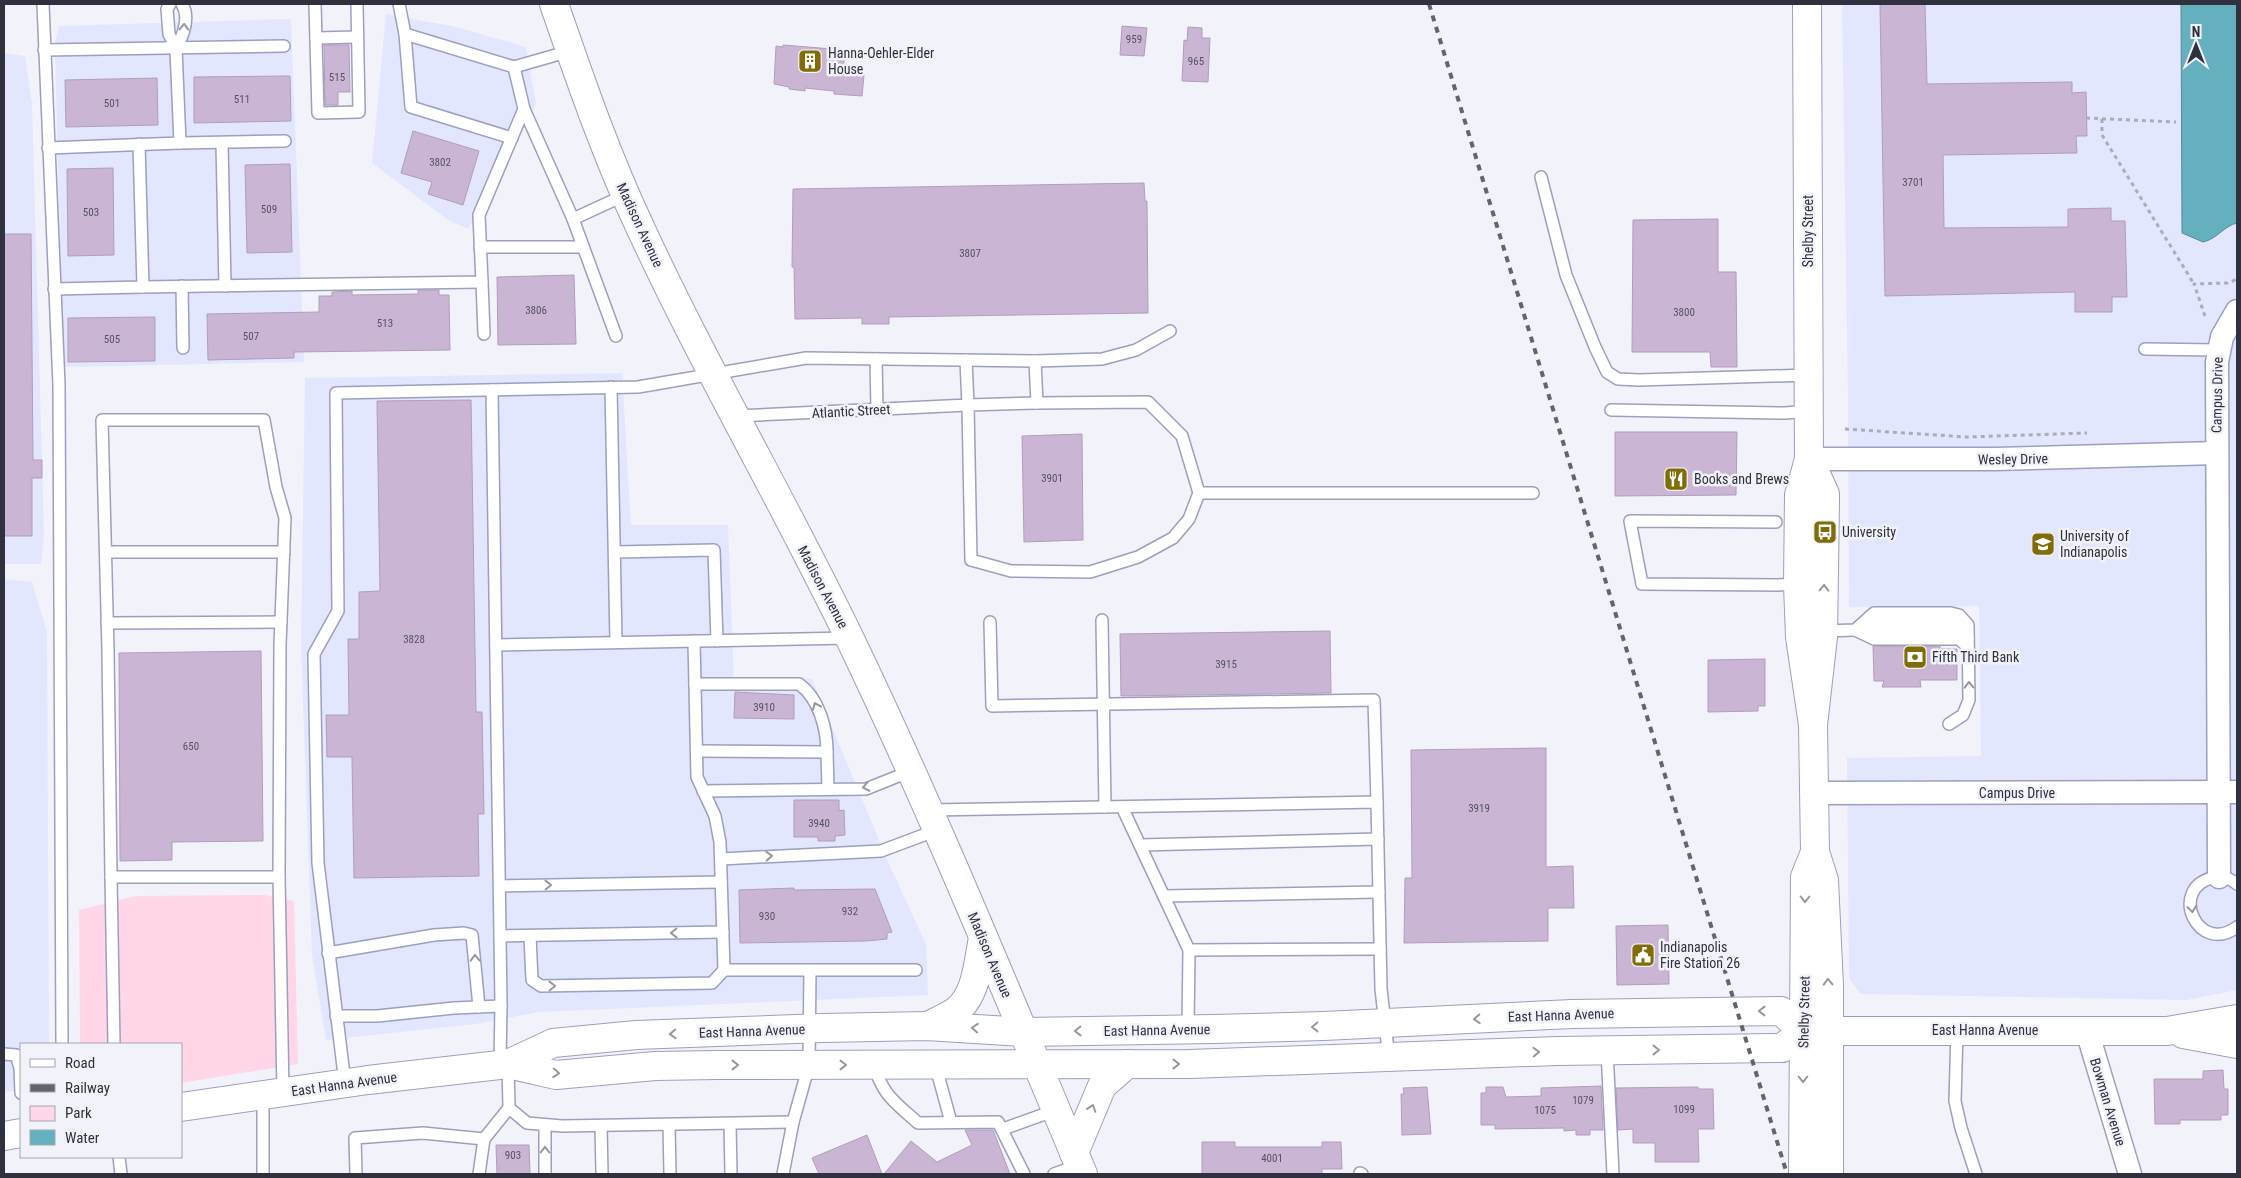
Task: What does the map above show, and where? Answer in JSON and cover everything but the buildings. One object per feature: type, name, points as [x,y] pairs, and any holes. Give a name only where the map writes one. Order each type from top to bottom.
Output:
[{"type":"main road","name":"Madison Avenue","points":[[554,4],[625,195],[713,375],[850,638],[934,820],[1079,1164]]},
{"type":"main road","name":"Shelby Street","points":[[1807,4],[1809,459],[1798,495],[1798,585],[1800,637],[1813,726]]},
{"type":"main road","name":"Shelby Street","points":[[1809,459],[1825,494],[1824,631],[1813,726],[1815,852],[1805,878],[1828,1174]]},
{"type":"main road","points":[[927,1026],[957,1010],[968,996],[973,988],[983,938]]},
{"type":"main road","name":"East Hanna Avenue","points":[[182,1107],[345,1083],[504,1064],[553,1043],[636,1035],[809,1028],[927,1026],[1024,1032],[1188,1029],[1387,1023],[1572,1014],[1781,1011],[1816,1031]]},
{"type":"main road","name":"East Hanna Avenue","points":[[504,1064],[556,1075],[655,1066],[1127,1064],[1389,1058],[1607,1050],[1782,1048],[1816,1031],[2167,1031],[2237,1019]]},
{"type":"main road","name":"Shelby Street","points":[[1803,1174],[1816,1031]]},
{"type":"main road","name":"East Hanna Avenue","points":[[2167,1031],[2237,1044]]},
{"type":"main road","points":[[1079,1164],[1102,1086],[1127,1064]]},
{"type":"main road","points":[[4,1136],[20,1133]]},
{"type":"street","name":"Campus Drive","points":[[2228,881],[2228,792],[2217,454],[2218,350],[2225,331],[2237,311]]},
{"type":"street","name":"Wesley Drive","points":[[1809,459],[1995,459],[2217,454]]},
{"type":"street","name":"Campus Drive","points":[[1814,794],[2228,792]]},
{"type":"street","name":"Bowman Avenue","points":[[2086,1031],[2130,1174]]},
{"type":"lane","points":[[43,4],[58,386],[62,1043]]},
{"type":"lane","points":[[170,4],[168,9],[169,34],[176,49],[180,143]]},
{"type":"lane","points":[[176,49],[184,34],[184,8],[182,4]]},
{"type":"lane","points":[[315,4],[318,112],[359,112],[357,4]]},
{"type":"lane","points":[[399,4],[405,34],[411,107],[512,138]]},
{"type":"lane","points":[[405,34],[514,67],[570,51]]},
{"type":"lane","points":[[316,38],[358,37]]},
{"type":"lane","points":[[44,50],[284,46]]},
{"type":"lane","points":[[514,67],[524,109],[573,219],[616,336]]},
{"type":"lane","points":[[484,334],[479,215],[524,109]]},
{"type":"lane","points":[[48,148],[285,141]]},
{"type":"lane","points":[[222,143],[225,286]]},
{"type":"lane","points":[[139,144],[143,287]]},
{"type":"lane","points":[[1541,177],[1566,274],[1607,372],[1618,379],[1639,380],[1808,374]]},
{"type":"lane","points":[[573,219],[625,195]]},
{"type":"lane","points":[[480,247],[583,247]]},
{"type":"lane","points":[[54,289],[482,282]]},
{"type":"lane","points":[[182,286],[183,348]]},
{"type":"lane","points":[[345,1083],[318,863],[314,654],[338,611],[336,393],[638,387],[806,358],[1035,361],[1102,359],[1136,350],[1170,331]]},
{"type":"lane","points":[[2145,350],[2218,350]]},
{"type":"lane","points":[[876,359],[877,410]]},
{"type":"lane","points":[[966,360],[971,560],[1011,571],[1090,572],[1138,557],[1173,538],[1189,519],[1199,493],[1534,493]]},
{"type":"lane","points":[[1035,361],[1037,403]]},
{"type":"lane","points":[[611,387],[616,642]]},
{"type":"lane","points":[[492,390],[501,1006],[504,1064],[509,1108],[527,1124],[545,1125],[601,1126],[793,1122]]},
{"type":"lane","name":"Atlantic Street","points":[[734,416],[968,405],[1148,402],[1182,436],[1199,493]]},
{"type":"lane","points":[[1611,410],[1809,412]]},
{"type":"lane","points":[[114,1043],[102,420],[264,420],[276,487],[285,518],[281,622],[279,876],[273,1093],[264,1174]]},
{"type":"lane","points":[[1776,522],[1630,521],[1642,584],[1798,585]]},
{"type":"lane","points":[[614,552],[714,550],[717,641]]},
{"type":"lane","points":[[106,552],[284,552]]},
{"type":"lane","points":[[1855,630],[1874,613],[1952,613],[1965,620],[1968,640],[1969,700],[1963,716],[1949,724]]},
{"type":"lane","points":[[1102,620],[1105,807]]},
{"type":"lane","points":[[107,623],[281,622]]},
{"type":"lane","points":[[990,622],[992,706],[1374,700],[1381,989],[1387,1023],[1389,1058]]},
{"type":"lane","points":[[1824,631],[1855,630],[1874,639],[1959,639],[1967,646],[1968,640]]},
{"type":"lane","points":[[496,645],[850,638]]},
{"type":"lane","points":[[530,936],[532,980],[541,986],[712,983],[724,970],[720,859],[715,816],[697,777],[694,641]]},
{"type":"lane","points":[[695,684],[799,684],[810,692],[827,733],[828,789]]},
{"type":"lane","points":[[696,752],[828,752]]},
{"type":"lane","points":[[703,791],[866,789],[912,771]]},
{"type":"lane","points":[[720,859],[881,852],[934,820],[1105,807],[1377,802]]},
{"type":"lane","points":[[1122,807],[1189,950],[1188,1029]]},
{"type":"lane","points":[[1140,845],[1378,839]]},
{"type":"lane","points":[[111,876],[279,876]]},
{"type":"lane","points":[[2228,881],[2204,881],[2196,888],[2190,902],[2192,918],[2199,926],[2212,933],[2223,934],[2237,927]]},
{"type":"lane","points":[[500,886],[721,882]]},
{"type":"lane","points":[[1164,896],[1379,892]]},
{"type":"lane","points":[[500,936],[723,932]]},
{"type":"lane","points":[[328,953],[434,936],[464,933],[472,935],[479,1007]]},
{"type":"lane","points":[[1189,950],[1380,949]]},
{"type":"lane","points":[[724,970],[916,970]]},
{"type":"lane","points":[[783,1174],[793,1122],[809,1065],[810,970]]},
{"type":"lane","points":[[336,1016],[377,1016],[501,1006]]},
{"type":"lane","points":[[1957,1030],[1955,1101],[1961,1128],[1976,1174]]},
{"type":"lane","points":[[1607,1050],[1613,1174]]},
{"type":"lane","points":[[4,1054],[16,1054],[20,1068]]},
{"type":"lane","points":[[874,1064],[880,1085],[886,1094],[918,1123],[993,1120],[998,1122],[1024,1174]]},
{"type":"lane","points":[[935,1064],[951,1122]]},
{"type":"lane","points":[[479,1174],[484,1139],[509,1108]]},
{"type":"lane","points":[[1003,1129],[1056,1110]]},
{"type":"lane","points":[[730,1124],[731,1174]]},
{"type":"lane","points":[[545,1125],[545,1174]]},
{"type":"lane","points":[[669,1125],[670,1174]]},
{"type":"lane","points":[[601,1126],[602,1174]]},
{"type":"lane","points":[[356,1174],[355,1138],[423,1133],[484,1139]]},
{"type":"lane","points":[[119,1158],[121,1174]]},
{"type":"lane","points":[[1054,1174],[1079,1164]]},
{"type":"path","points":[[2086,118],[2176,122]]},
{"type":"path","points":[[2102,119],[2102,135],[2194,284],[2205,316]]},
{"type":"path","points":[[2194,284],[2228,283],[2237,279]]},
{"type":"path","points":[[1845,429],[1966,437],[2087,433]]},
{"type":"shaded area","name":"University of Indianapolis","points":[[1842,4],[2237,4],[2237,990],[2187,1000],[1861,994],[1849,979],[1847,758],[1981,756],[1979,606],[1849,607]]},
{"type":"shaded area","points":[[386,14],[456,27],[526,47],[536,104],[468,229],[448,220],[372,163]]},
{"type":"shaded area","points":[[291,19],[304,362],[63,367],[55,44],[59,26]]},
{"type":"shaded area","points":[[4,53],[25,56],[32,104],[44,533],[41,564],[4,564]]},
{"type":"shaded area","points":[[622,373],[631,525],[728,525],[734,678],[812,679],[889,864],[926,944],[928,995],[539,1012],[475,1024],[326,1040],[312,955],[301,646],[305,378]]},
{"type":"shaded area","points":[[4,579],[32,582],[47,632],[49,1043],[20,1043],[20,1090],[4,1092]]},
{"type":"green space","points":[[264,895],[294,901],[298,1064],[182,1083],[182,1043],[80,1043],[79,910],[136,896]]},
{"type":"water","points":[[2181,4],[2237,4],[2237,223],[2203,242],[2182,233]]},
{"type":"railway","points":[[1429,4],[1787,1174]]},
{"type":"place","name":"Hanna-Oehler-Elder House","points":[[810,61]]},
{"type":"place","name":"Books and Brews","points":[[1676,479]]},
{"type":"place","name":"University","points":[[1825,532]]},
{"type":"place","name":"University of Indianapolis","points":[[2043,544]]},
{"type":"place","name":"Fifth Third Bank","points":[[1915,657]]},
{"type":"place","name":"Indianapolis Fire Station 26","points":[[1643,955]]}]
